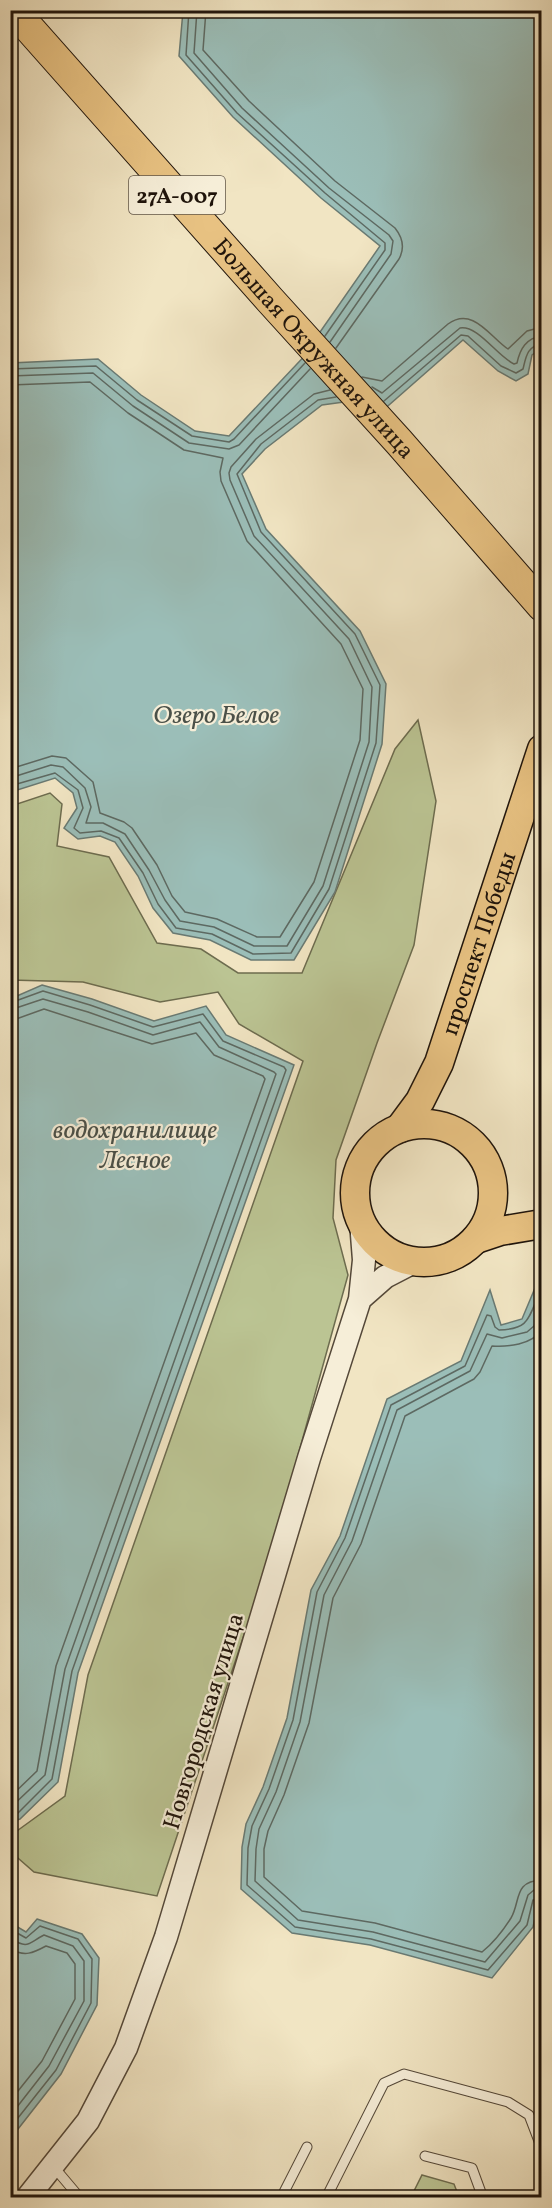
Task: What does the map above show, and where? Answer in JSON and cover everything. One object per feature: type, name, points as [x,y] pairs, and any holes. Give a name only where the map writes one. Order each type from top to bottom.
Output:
[{"type":"highway","name":"Большая Окружная улица","points":[[13,10],[399,442],[536,601]]},
{"type":"main road","name":"проспект Победы","points":[[400,1128],[420,1101],[439,1063],[542,749]]},
{"type":"main road","points":[[422,1124],[445,1127],[466,1137],[481,1154],[491,1176],[494,1197],[488,1220],[476,1239],[459,1254],[437,1262],[414,1262],[392,1255],[374,1241],[362,1222],[355,1200],[357,1178],[366,1157],[381,1140],[400,1128],[422,1124]]},
{"type":"main road","points":[[476,1239],[500,1231],[542,1224]]},
{"type":"street","points":[[360,1299],[364,1260],[362,1222]]},
{"type":"street","name":"Новгородская улица","points":[[27,2198],[88,2121],[126,2048],[166,1937],[309,1458],[360,1299],[385,1276],[414,1262]]},
{"type":"lane","points":[[326,2198],[384,2083],[404,2074],[508,2102],[529,2115],[542,2149]]},
{"type":"lane","points":[[281,2198],[307,2147]]},
{"type":"lane","points":[[425,2156],[472,2168],[483,2198]]},
{"type":"lane","points":[[52,2166],[80,2198]]},
{"type":"green space","points":[[418,720],[436,801],[414,945],[336,1160],[333,1218],[348,1275],[269,1560],[157,1896],[34,1872],[11,1852],[10,1836],[65,1796],[88,1675],[303,1061],[239,1024],[218,992],[160,1002],[83,982],[11,980],[11,806],[50,793],[62,804],[57,846],[109,857],[157,943],[201,949],[238,973],[302,973],[395,749]]},
{"type":"green space","points":[[422,2175],[454,2184],[459,2197],[411,2197]]},
{"type":"water","name":"Озеро Белое","points":[[183,11],[541,11],[542,348],[532,355],[528,374],[516,381],[498,371],[463,340],[381,412],[366,399],[322,405],[265,449],[242,474],[266,529],[360,631],[386,684],[382,744],[335,892],[294,960],[251,960],[210,940],[173,933],[153,908],[138,876],[115,842],[100,836],[78,839],[64,828],[77,808],[73,793],[55,778],[11,792],[10,363],[98,359],[141,395],[195,431],[229,436],[313,347],[311,345],[380,246],[321,198],[233,117],[179,56]]},
{"type":"water","name":"водохранилище Лесное","points":[[42,985],[92,999],[154,1021],[206,1006],[226,1035],[294,1065],[78,1673],[58,1782],[20,1819],[11,1822],[10,999]]},
{"type":"water","points":[[535,1288],[542,1288],[541,1891],[533,1927],[492,1978],[370,1945],[292,1933],[241,1889],[242,1847],[246,1824],[263,1787],[287,1718],[311,1590],[340,1536],[387,1399],[461,1361],[490,1290],[501,1325],[522,1319]]},
{"type":"water","points":[[37,1919],[82,1934],[99,1958],[97,2005],[61,2074],[11,2138],[11,1923],[26,1932]]}]
